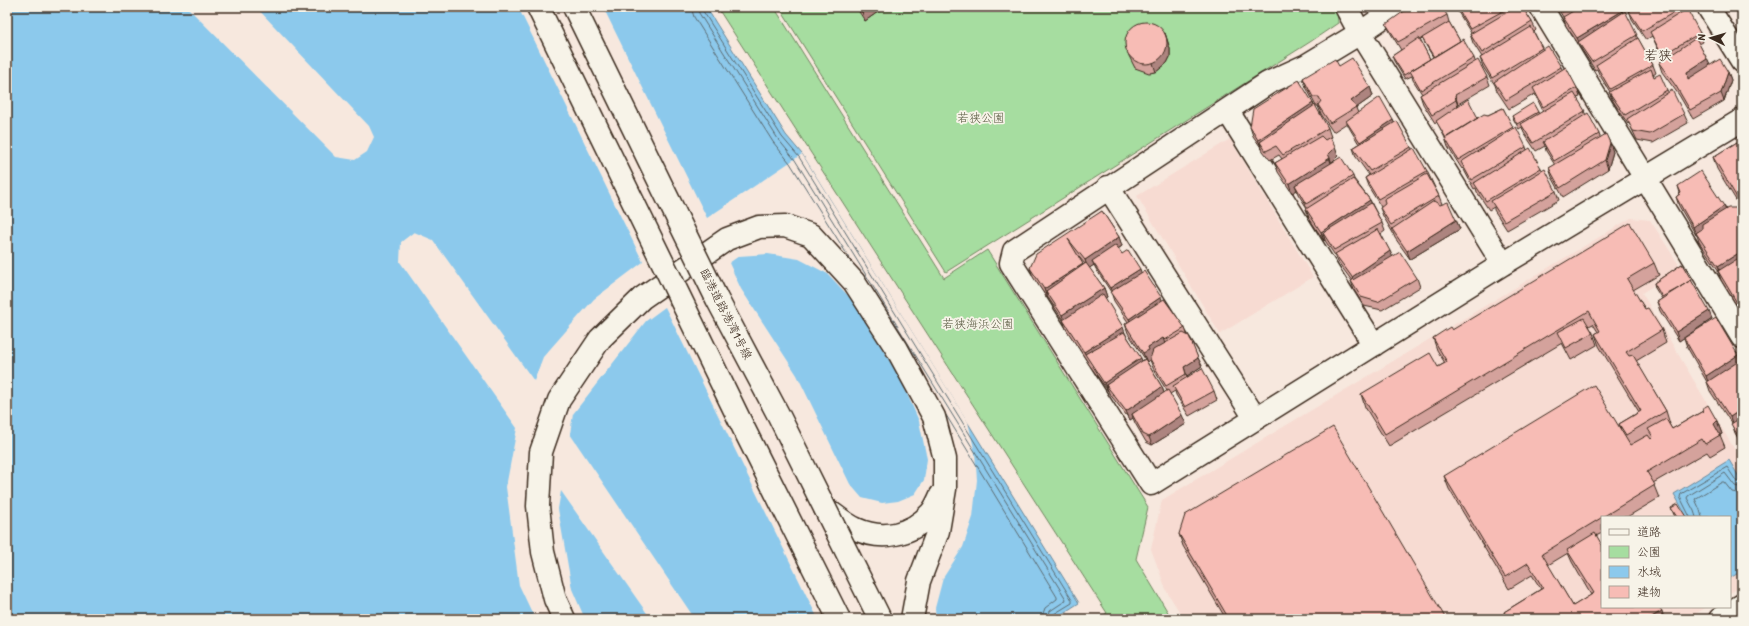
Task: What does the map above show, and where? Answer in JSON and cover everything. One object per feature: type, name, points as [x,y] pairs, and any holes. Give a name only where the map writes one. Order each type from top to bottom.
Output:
[{"type":"street","points":[[538,7],[744,429],[839,619]]},
{"type":"street","name":"臨港道路港湾1号線","points":[[574,7],[717,299],[779,416],[880,619]]},
{"type":"street","points":[[1346,7],[1360,33],[1503,264]]},
{"type":"street","points":[[1398,7],[1360,33],[1307,65],[1268,83],[1108,187],[1014,251],[1011,263],[1151,484],[1503,264],[1742,120]]},
{"type":"street","points":[[1541,7],[1742,337]]},
{"type":"street","points":[[1708,7],[1742,61]]},
{"type":"street","points":[[1227,110],[1374,345]]},
{"type":"street","points":[[1108,187],[1255,418]]},
{"type":"street","points":[[564,619],[555,599],[543,552],[538,506],[541,452],[559,400],[600,338],[642,298],[727,239],[759,226],[785,226],[811,235],[854,282],[897,349],[934,417],[945,459],[945,489],[938,531],[919,581],[912,619]]},
{"type":"street","points":[[825,508],[856,529],[874,534],[888,535],[909,531],[918,525],[931,513],[945,489]]},
{"type":"street","points":[[1720,619],[1742,606]]},
{"type":"shaded area","points":[[1230,139],[1313,277],[1220,334],[1137,196]]},
{"type":"shaded area","points":[[1631,218],[1650,220],[1681,268],[1642,293],[1742,462],[1742,586],[1731,592],[1731,516],[1601,516],[1601,608],[1705,608],[1687,619],[1184,619],[1167,592],[1151,549],[1162,500]]},
{"type":"green space","name":"若狭海浜公園","points":[[717,7],[774,7],[944,278],[987,250],[1148,507],[1136,559],[1172,619],[1097,619],[1107,613]]},
{"type":"green space","name":"若狭公園","points":[[779,7],[1337,7],[1338,23],[946,272]]},
{"type":"water","points":[[7,7],[706,7],[786,135],[802,154],[1079,603],[1054,619],[7,619]]},
{"type":"water","points":[[1729,460],[1742,482],[1742,571],[1731,577],[1731,516],[1686,516],[1674,494]]},
{"type":"pier","points":[[187,7],[256,7],[369,126],[374,137],[367,152],[355,160],[336,157]]},
{"type":"pier","points":[[518,7],[603,7],[707,218],[802,154],[968,422],[975,453],[977,480],[973,517],[963,547],[943,578],[935,608],[936,619],[818,619],[665,307],[646,321],[573,414],[570,434],[695,619],[651,619],[561,491],[558,509],[572,589],[585,619],[535,619],[519,585],[506,487],[517,428],[400,262],[401,242],[414,232],[433,240],[534,381],[543,357],[594,299],[643,262]],"holes":[[[768,254],[799,259],[828,274],[853,301],[900,378],[919,421],[927,459],[924,480],[915,494],[898,501],[882,503],[862,498],[850,484],[797,375],[741,289],[729,263],[739,256]]]},
{"type":"building","points":[[858,7],[869,7],[862,12]]},
{"type":"building","points":[[1410,7],[1442,7],[1447,15],[1398,42],[1386,24]]},
{"type":"building","points":[[1465,7],[1510,7],[1470,29],[1459,11]]},
{"type":"building","points":[[1516,7],[1522,7],[1532,22],[1482,53],[1470,34]]},
{"type":"building","points":[[1560,7],[1570,7],[1562,12]]},
{"type":"building","points":[[1580,7],[1620,7],[1622,11],[1577,38],[1563,17]]},
{"type":"building","points":[[1633,7],[1683,7],[1642,31],[1628,10]]},
{"type":"building","points":[[1687,9],[1700,33],[1662,55],[1650,32]]},
{"type":"building","points":[[1625,11],[1637,35],[1592,62],[1578,42]]},
{"type":"building","points":[[1146,22],[1161,28],[1167,43],[1161,58],[1146,64],[1131,58],[1125,43],[1131,28]]},
{"type":"building","points":[[1449,22],[1460,41],[1434,57],[1422,38]]},
{"type":"building","points":[[1531,27],[1542,48],[1492,78],[1480,58]]},
{"type":"building","points":[[1419,38],[1430,59],[1404,75],[1392,56]]},
{"type":"building","points":[[1638,38],[1653,65],[1610,89],[1596,65]]},
{"type":"building","points":[[1696,38],[1707,59],[1687,72],[1688,79],[1720,59],[1728,72],[1721,93],[1690,110],[1676,86],[1659,63]]},
{"type":"building","points":[[1463,39],[1474,58],[1421,90],[1410,71]]},
{"type":"building","points":[[1548,46],[1561,67],[1506,100],[1494,82]]},
{"type":"building","points":[[1352,58],[1370,87],[1351,101],[1356,107],[1330,123],[1318,105],[1321,101],[1319,97],[1313,97],[1303,78],[1335,59],[1339,66]]},
{"type":"building","points":[[1478,60],[1487,77],[1455,95],[1456,100],[1432,115],[1420,95]]},
{"type":"building","points":[[1566,67],[1577,88],[1543,107],[1533,88]]},
{"type":"building","points":[[1651,69],[1654,77],[1660,74],[1667,90],[1625,115],[1609,92]]},
{"type":"building","points":[[1299,80],[1313,103],[1258,140],[1250,127],[1253,109]]},
{"type":"building","points":[[1672,90],[1684,114],[1650,134],[1633,131],[1627,119]]},
{"type":"building","points":[[1574,93],[1585,111],[1533,143],[1521,124]]},
{"type":"building","points":[[1380,97],[1393,120],[1360,142],[1346,121]]},
{"type":"building","points":[[1468,99],[1478,118],[1446,138],[1436,121]]},
{"type":"building","points":[[1533,103],[1538,112],[1517,124],[1512,116]]},
{"type":"building","points":[[1315,105],[1328,128],[1283,155],[1276,146],[1266,151],[1260,142]]},
{"type":"building","points":[[1503,108],[1513,127],[1458,160],[1445,138],[1484,114],[1488,115]]},
{"type":"building","points":[[1588,113],[1599,134],[1554,161],[1543,142]]},
{"type":"building","points":[[1397,121],[1411,147],[1370,171],[1353,148]]},
{"type":"building","points":[[1516,127],[1526,147],[1471,180],[1461,162]]},
{"type":"building","points":[[1606,134],[1610,143],[1605,160],[1560,188],[1549,168]]},
{"type":"building","points":[[1321,136],[1325,140],[1330,137],[1335,147],[1328,154],[1330,158],[1289,184],[1275,163]]},
{"type":"building","points":[[1742,139],[1742,206],[1713,157]]},
{"type":"building","points":[[1414,148],[1427,171],[1378,199],[1365,178]]},
{"type":"building","points":[[1530,148],[1541,168],[1486,201],[1474,183]]},
{"type":"building","points":[[1341,157],[1353,176],[1306,204],[1295,185]]},
{"type":"building","points":[[1545,169],[1556,191],[1504,221],[1491,201]]},
{"type":"building","points":[[1701,171],[1724,206],[1693,227],[1676,197],[1681,193],[1678,186]]},
{"type":"building","points":[[1427,174],[1439,196],[1391,225],[1380,208],[1385,204],[1384,199]]},
{"type":"building","points":[[1353,179],[1370,200],[1321,232],[1306,209]]},
{"type":"building","points":[[1434,201],[1440,205],[1448,202],[1456,220],[1407,251],[1392,229]]},
{"type":"building","points":[[1371,203],[1382,223],[1334,250],[1323,233]]},
{"type":"building","points":[[1728,208],[1737,208],[1742,217],[1742,251],[1718,266],[1696,233],[1702,229],[1702,224]]},
{"type":"building","points":[[1102,211],[1119,237],[1085,260],[1068,239],[1083,264],[1044,289],[1030,268],[1036,254]]},
{"type":"building","points":[[1630,223],[1654,263],[1627,279],[1645,309],[1648,308],[1662,330],[1626,352],[1629,356],[1633,355],[1666,411],[1626,435],[1619,424],[1641,411],[1595,334],[1600,331],[1589,311],[1385,434],[1361,394],[1430,353],[1438,367],[1447,362],[1433,338],[1450,327],[1452,330]]},
{"type":"building","points":[[1378,229],[1390,251],[1352,277],[1335,254]]},
{"type":"building","points":[[1116,245],[1122,254],[1128,250],[1140,269],[1110,288],[1092,261]]},
{"type":"building","points":[[1400,252],[1417,278],[1378,302],[1361,297],[1351,281]]},
{"type":"building","points":[[1742,256],[1742,311],[1718,271]]},
{"type":"building","points":[[1086,263],[1104,288],[1062,315],[1046,291]]},
{"type":"building","points":[[1682,264],[1692,281],[1691,280],[1662,297],[1654,283]]},
{"type":"building","points":[[1144,271],[1161,297],[1129,319],[1110,292]]},
{"type":"building","points":[[1691,280],[1709,311],[1676,332],[1657,302]]},
{"type":"building","points":[[1103,294],[1123,327],[1084,352],[1063,320]]},
{"type":"building","points":[[1164,299],[1185,328],[1165,340],[1163,338],[1148,347],[1149,350],[1143,353],[1125,324]]},
{"type":"building","points":[[1584,318],[1593,333],[1566,348],[1558,332]]},
{"type":"building","points":[[1716,318],[1738,355],[1706,376],[1684,338]]},
{"type":"building","points":[[1124,332],[1141,358],[1104,383],[1085,354]]},
{"type":"building","points":[[1183,333],[1189,336],[1198,358],[1184,367],[1186,374],[1166,386],[1150,359],[1153,350]]},
{"type":"building","points":[[1145,359],[1162,387],[1126,411],[1106,385]]},
{"type":"building","points":[[1742,359],[1742,409],[1730,417],[1707,382]]},
{"type":"building","points":[[1202,368],[1214,391],[1185,407],[1173,386]]},
{"type":"building","points":[[1594,385],[1630,445],[1648,435],[1651,439],[1653,437],[1648,429],[1666,419],[1672,429],[1703,411],[1702,409],[1708,405],[1717,421],[1714,424],[1720,435],[1705,444],[1702,439],[1647,472],[1655,485],[1604,516],[1601,516],[1601,518],[1542,554],[1573,606],[1594,593],[1567,550],[1595,533],[1601,543],[1601,608],[1660,608],[1662,611],[1648,619],[1508,619],[1504,612],[1543,588],[1528,563],[1505,577],[1444,476]]},
{"type":"building","points":[[1168,390],[1182,415],[1149,437],[1143,434],[1132,414]]},
{"type":"building","points":[[1742,417],[1742,442],[1731,424]]},
{"type":"building","points":[[1333,427],[1446,619],[1229,619],[1179,534],[1185,515]]},
{"type":"building","points":[[1678,504],[1685,516],[1676,516],[1671,508]]},
{"type":"district","name":"若狭","points":[[1658,55]]}]
